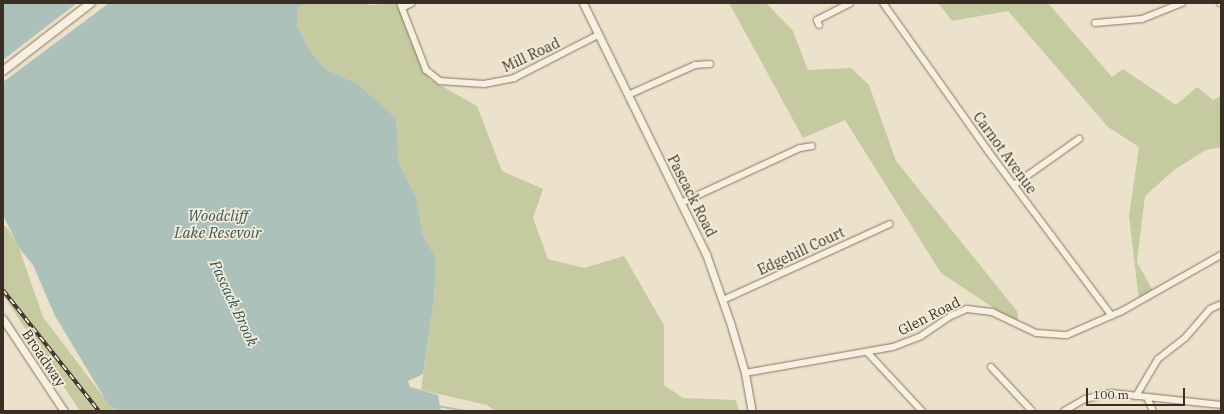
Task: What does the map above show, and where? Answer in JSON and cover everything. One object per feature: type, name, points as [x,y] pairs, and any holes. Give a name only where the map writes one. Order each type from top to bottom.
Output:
[{"type":"main road","points":[[3,71],[91,3]]},
{"type":"street","points":[[401,5],[412,3]]},
{"type":"street","name":"Pascack Road","points":[[584,3],[598,35],[706,254],[723,300],[745,373],[752,411]]},
{"type":"street","points":[[819,25],[817,20],[850,3]]},
{"type":"street","name":"Carnot Avenue","points":[[883,3],[1014,185],[1112,316]]},
{"type":"street","points":[[1095,23],[1142,19],[1182,3]]},
{"type":"street","name":"Mill Road","points":[[401,5],[426,70],[440,81],[484,84],[514,78],[598,35]]},
{"type":"street","points":[[628,95],[695,65],[710,64]]},
{"type":"street","points":[[1014,185],[1079,139]]},
{"type":"street","points":[[681,203],[800,148],[812,146]]},
{"type":"street","name":"Edgehill Court","points":[[723,300],[890,224]]},
{"type":"street","name":"Glen Road","points":[[745,373],[867,352],[905,343],[933,330],[951,316],[968,309],[984,309],[1029,331],[1057,336],[1078,332],[1112,316],[1221,255]]},
{"type":"street","points":[[1136,396],[1158,359],[1186,338],[1210,309],[1221,304]]},
{"type":"street","name":"Broadway","points":[[3,319],[64,411]]},
{"type":"street","points":[[867,352],[922,411]]},
{"type":"street","points":[[991,367],[1032,411]]},
{"type":"street","points":[[1064,411],[1095,396],[1111,393],[1221,405]]},
{"type":"street","points":[[1147,397],[1154,411]]},
{"type":"green space","points":[[306,3],[365,3],[370,5],[397,3],[431,80],[477,106],[502,171],[543,189],[533,218],[548,259],[584,268],[624,256],[664,325],[664,385],[683,398],[736,400],[739,411],[495,411],[487,405],[421,390],[434,301],[436,258],[423,235],[416,197],[399,163],[396,118],[358,84],[324,68],[309,49],[297,25],[298,8]]},
{"type":"green space","points":[[729,3],[766,3],[793,31],[808,70],[851,68],[869,85],[896,161],[1017,311],[1019,325],[941,273],[845,120],[803,138]]},
{"type":"green space","points":[[938,3],[1048,3],[1112,77],[1123,69],[1176,105],[1197,87],[1213,100],[1221,96],[1221,147],[1206,150],[1174,170],[1145,196],[1137,262],[1154,293],[1139,301],[1129,216],[1139,147],[1108,127],[1008,11],[952,21]]},
{"type":"green space","points":[[3,224],[9,230],[19,248],[43,317],[108,403],[121,411],[80,411],[3,295]]},
{"type":"water","points":[[3,3],[77,3],[3,60]]},
{"type":"water","name":"Woodcliff Lake Resevoir","points":[[109,3],[306,3],[298,8],[297,25],[309,49],[324,68],[358,84],[396,118],[399,163],[416,197],[423,235],[436,258],[434,301],[423,374],[408,381],[410,387],[438,395],[441,411],[121,411],[108,404],[55,316],[33,265],[19,248],[3,215],[3,82]]},
{"type":"waterway","name":"Pascack Brook","points":[[437,406],[466,411]]},
{"type":"railway","points":[[3,290],[99,411]]}]
